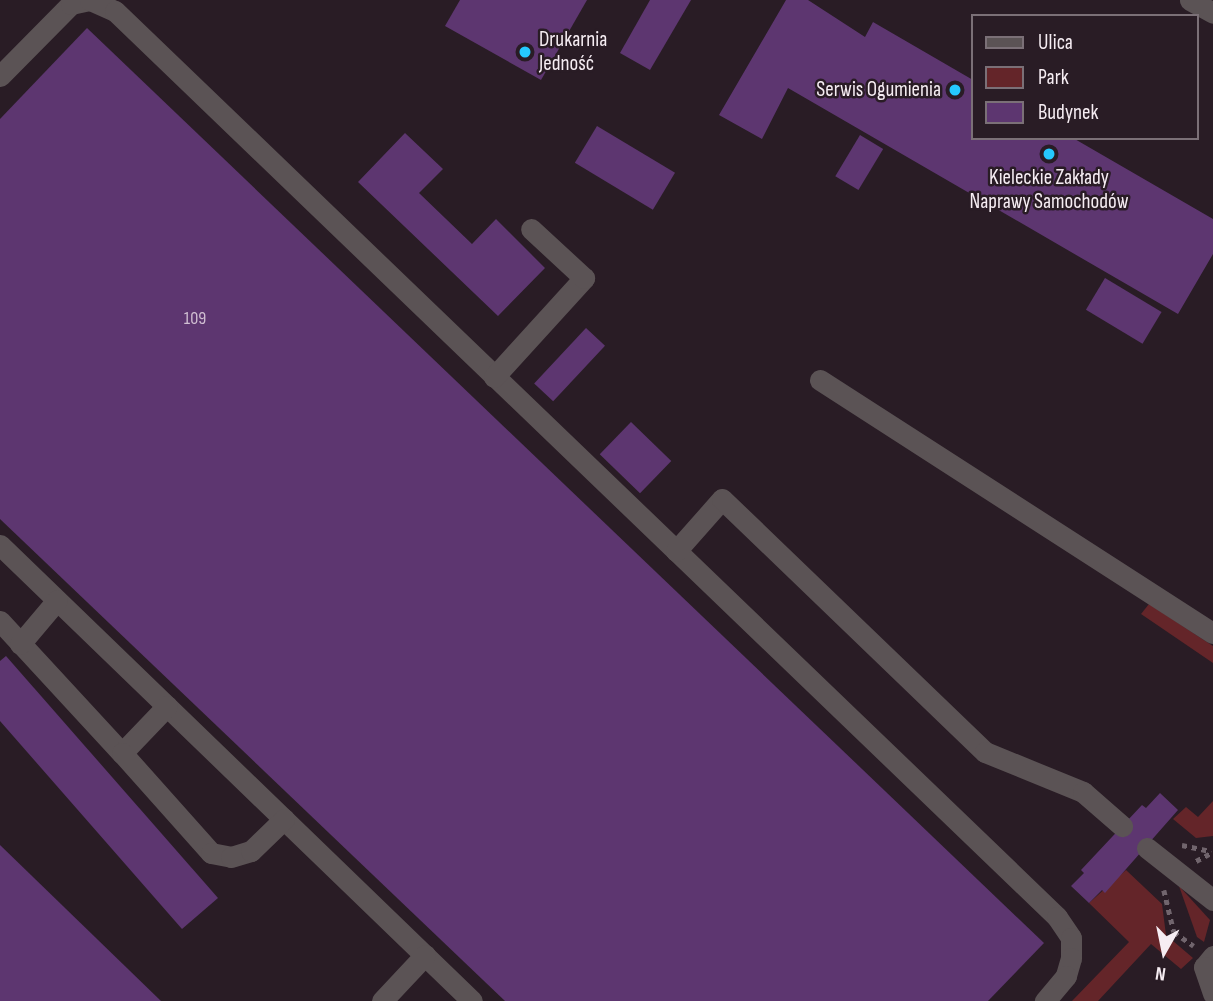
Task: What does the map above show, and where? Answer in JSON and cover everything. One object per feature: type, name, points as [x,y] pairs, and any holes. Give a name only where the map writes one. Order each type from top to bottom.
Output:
[{"type":"street","points":[[0,76],[71,4],[90,0],[108,6],[1057,916],[1071,938],[1071,958],[1066,976],[1045,1001]]},
{"type":"street","points":[[1189,0],[1213,13]]},
{"type":"street","points":[[494,377],[584,278],[531,229]]},
{"type":"street","points":[[820,380],[1213,633]]},
{"type":"street","points":[[676,551],[722,499],[985,752],[1083,792],[1122,826]]},
{"type":"street","points":[[1,549],[472,1001]]},
{"type":"street","points":[[20,644],[57,600]]},
{"type":"street","points":[[0,621],[122,752],[211,853],[231,857],[251,851],[284,819]]},
{"type":"street","points":[[122,752],[167,706]]},
{"type":"street","points":[[1147,848],[1213,900]]},
{"type":"street","points":[[382,1001],[425,955]]},
{"type":"street","points":[[1213,956],[1204,967],[1213,993]]},
{"type":"path","points":[[1170,839],[1212,851]]},
{"type":"green space","points":[[1149,604],[1213,646],[1213,663],[1141,614]]},
{"type":"green space","points":[[1213,801],[1213,836],[1196,838],[1173,819],[1186,807],[1198,817]]},
{"type":"green space","points":[[1126,870],[1162,904],[1166,935],[1193,958],[1181,969],[1151,944],[1098,1001],[1072,1001],[1129,942],[1089,903]]},
{"type":"green space","points":[[1179,886],[1210,920],[1204,942],[1197,937]]},
{"type":"building","name":"Drukarnia Jedność","points":[[460,0],[587,0],[541,80],[445,26]]},
{"type":"building","points":[[650,0],[691,0],[650,70],[620,53]]},
{"type":"building","points":[[786,0],[808,0],[865,37],[873,22],[972,79],[972,140],[1076,140],[1213,219],[1213,254],[1178,314],[788,88],[762,139],[719,115]]},
{"type":"building","points":[[87,28],[1044,943],[988,1001],[505,1001],[0,519],[0,119]]},
{"type":"building","points":[[597,126],[675,173],[653,210],[575,163]]},
{"type":"building","points":[[405,133],[443,169],[419,193],[472,244],[496,219],[545,268],[498,316],[358,182]]},
{"type":"building","points":[[860,135],[883,149],[858,190],[835,176]]},
{"type":"building","points":[[1105,278],[1162,312],[1143,344],[1086,310]]},
{"type":"building","points":[[586,328],[605,346],[553,401],[534,384]]},
{"type":"building","points":[[631,422],[671,461],[640,493],[600,454]]},
{"type":"building","points":[[6,656],[218,898],[182,929],[0,721],[0,661]]},
{"type":"building","points":[[1160,793],[1178,810],[1105,893],[1102,890],[1089,903],[1071,886],[1084,873],[1081,870],[1142,805],[1146,808]]},
{"type":"building","points":[[0,845],[161,1001],[0,1001]]},
{"type":"place","name":"Drukarnia Jedność","points":[[525,52]]},
{"type":"place","name":"Serwis Ogumienia","points":[[955,90]]},
{"type":"place","name":"Kieleckie Zakłady Naprawy Samochodów","points":[[1049,154]]}]
